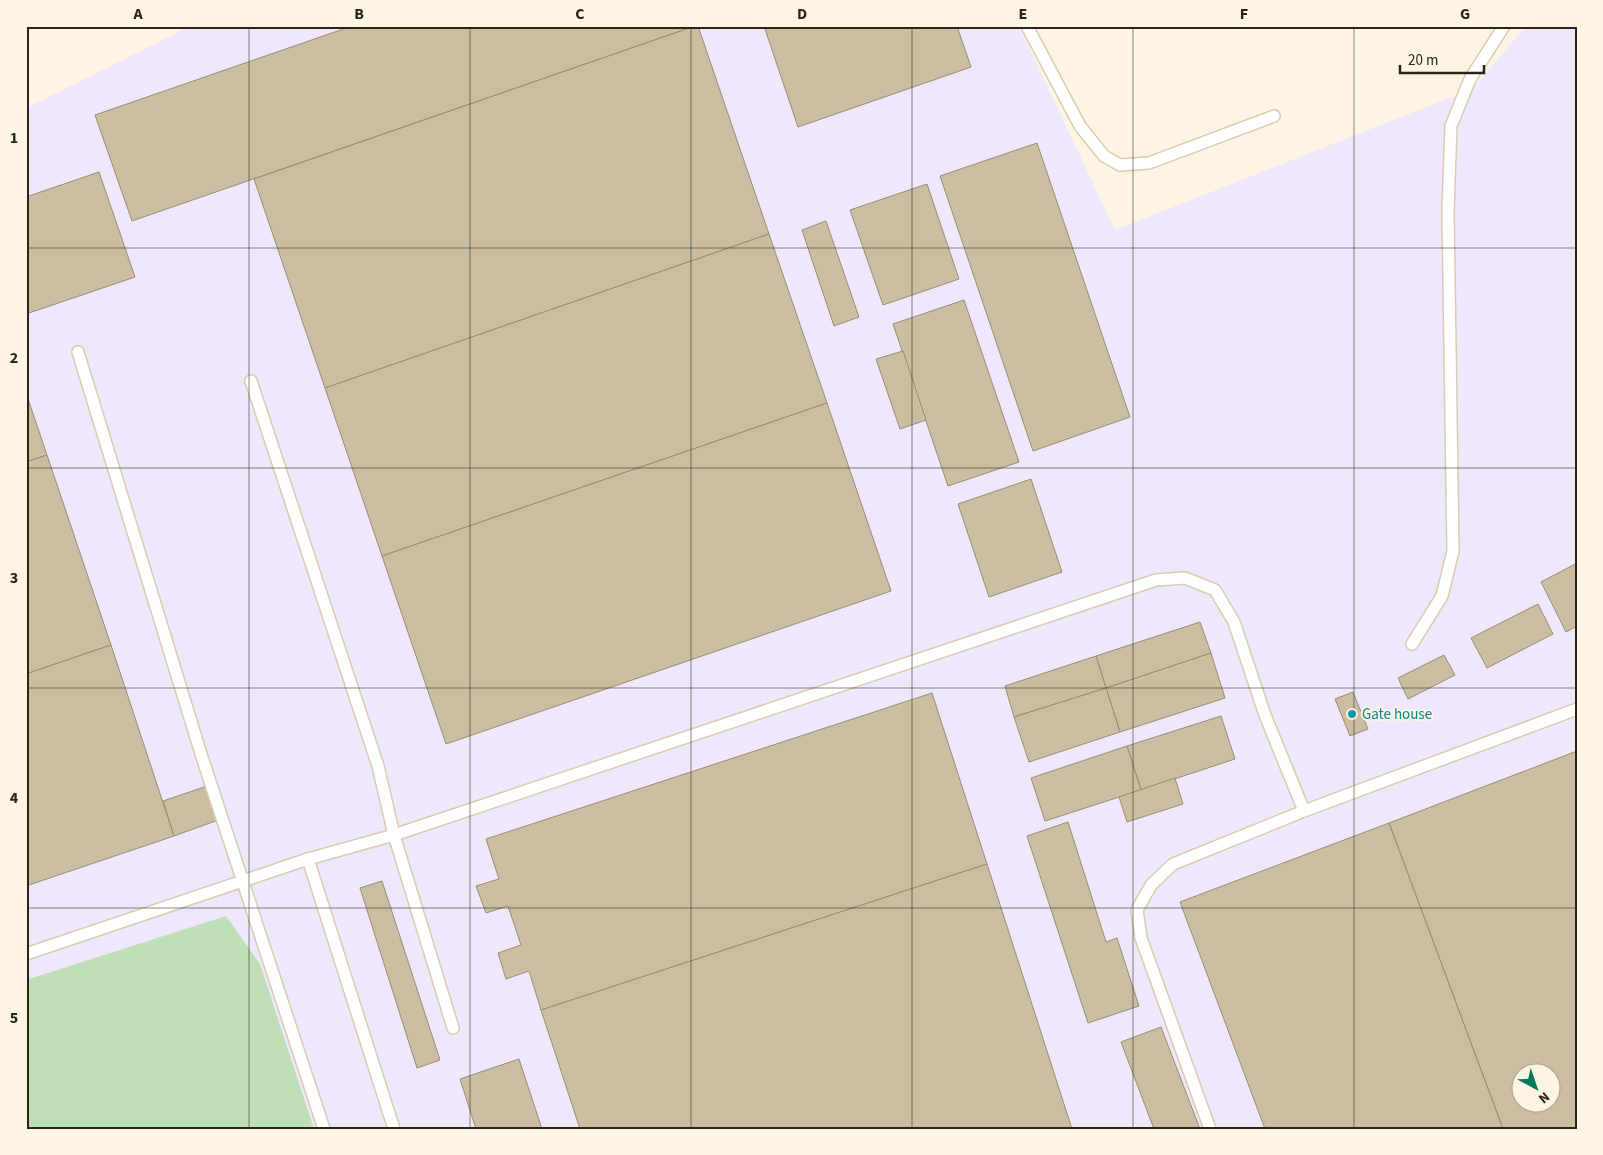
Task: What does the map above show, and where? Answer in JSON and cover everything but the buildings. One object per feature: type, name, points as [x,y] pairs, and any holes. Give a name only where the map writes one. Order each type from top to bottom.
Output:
[{"type":"lane","points":[[1027,26],[1080,126],[1104,156],[1120,164],[1149,163],[1274,116]]},
{"type":"lane","points":[[1412,644],[1442,596],[1453,550],[1448,212],[1451,126],[1470,79],[1504,26]]},
{"type":"lane","points":[[78,352],[201,754],[324,1129]]},
{"type":"lane","points":[[251,381],[378,766],[394,835],[453,1028]]},
{"type":"lane","points":[[26,954],[308,859],[394,835],[1156,580],[1185,578],[1215,590],[1234,622],[1265,715],[1304,812]]},
{"type":"lane","points":[[1210,1129],[1141,938],[1136,910],[1150,885],[1174,864],[1304,812],[1577,708]]},
{"type":"lane","points":[[308,859],[394,1129]]},
{"type":"shaded area","points":[[190,26],[1019,26],[1115,230],[1472,89],[1526,26],[1577,26],[1577,1129],[26,1129],[26,108]]},
{"type":"green space","points":[[226,916],[260,964],[314,1129],[26,1129],[26,980]]},
{"type":"place","name":"Gate house","points":[[1352,714]]}]
